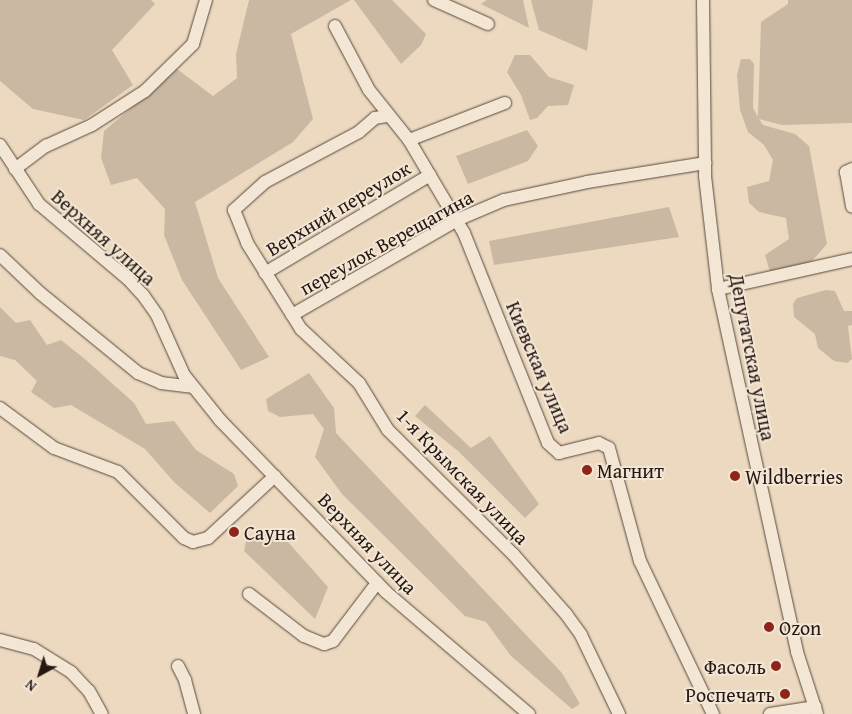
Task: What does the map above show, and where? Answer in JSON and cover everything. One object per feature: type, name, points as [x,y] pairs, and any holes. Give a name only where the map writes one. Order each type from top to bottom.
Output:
[{"type":"street","points":[[15,169],[46,146],[92,126],[145,91],[194,44],[206,0]]},
{"type":"street","points":[[434,0],[488,24]]},
{"type":"street","name":"Депутатская улица","points":[[703,0],[705,163],[718,289],[797,652],[816,711]]},
{"type":"street","name":"Киевская улица","points":[[335,26],[369,90],[409,140],[457,220],[548,442],[558,453],[599,443],[609,448],[640,561],[713,714]]},
{"type":"street","name":"Верхний переулок","points":[[409,140],[505,103]]},
{"type":"street","name":"1-я Крымская улица","points":[[388,116],[375,118],[359,132],[266,182],[234,210],[247,243],[301,329],[359,384],[388,430],[512,554],[566,614],[581,635],[619,714]]},
{"type":"street","name":"Верхняя улица","points":[[0,145],[38,204],[127,278],[143,295],[156,316],[192,387],[377,583],[529,714]]},
{"type":"street","name":"переулок Верещагина","points":[[292,315],[457,220],[504,200],[587,182],[705,163]]},
{"type":"street","points":[[849,171],[852,206]]},
{"type":"street","name":"Верхний переулок","points":[[265,273],[430,175]]},
{"type":"street","points":[[0,254],[40,293],[138,373],[161,383],[192,387]]},
{"type":"street","points":[[718,289],[852,259]]},
{"type":"street","points":[[0,408],[54,448],[118,472],[184,538],[193,542],[208,538],[275,476]]},
{"type":"street","points":[[249,594],[304,636],[324,644],[333,640],[377,583]]},
{"type":"street","points":[[0,640],[34,649],[70,672],[89,691],[102,714]]},
{"type":"street","points":[[178,666],[185,680],[194,714]]},
{"type":"street","points":[[770,714],[816,711]]},
{"type":"shaded area","points":[[0,0],[151,0],[155,4],[112,50],[133,85],[84,120],[33,109],[0,81]]},
{"type":"shaded area","points":[[249,0],[351,0],[291,34],[313,119],[293,142],[195,202],[218,278],[269,357],[241,370],[182,280],[164,235],[165,209],[137,178],[111,185],[101,158],[104,131],[177,69],[213,96],[237,78],[236,54]]},
{"type":"shaded area","points":[[354,0],[392,0],[426,34],[421,45],[401,64]]},
{"type":"shaded area","points":[[487,0],[523,0],[529,28],[481,4]]},
{"type":"shaded area","points":[[531,0],[593,0],[587,51],[539,30]]},
{"type":"shaded area","points":[[788,0],[852,0],[852,123],[782,125],[759,119],[763,125],[795,134],[809,146],[827,244],[811,262],[770,272],[765,255],[789,239],[786,218],[759,212],[749,203],[747,187],[769,181],[773,160],[764,145],[748,132],[740,110],[737,75],[741,59],[750,59],[754,64],[753,108],[758,117],[761,22],[788,4]]},
{"type":"shaded area","points":[[515,55],[530,55],[549,77],[574,85],[568,105],[548,106],[537,118],[530,120],[521,95],[507,72]]},
{"type":"shaded area","points":[[527,130],[538,146],[528,161],[468,184],[456,156]]},
{"type":"shaded area","points":[[669,207],[679,237],[494,265],[489,241]]},
{"type":"shaded area","points":[[826,290],[835,291],[844,311],[852,311],[852,325],[848,326],[852,359],[847,363],[834,361],[818,348],[815,334],[794,317],[793,304],[797,298]]},
{"type":"shaded area","points":[[0,307],[16,323],[30,320],[47,345],[61,340],[86,360],[134,403],[146,424],[174,421],[196,450],[234,474],[238,486],[210,513],[174,482],[145,449],[71,405],[54,408],[31,392],[37,381],[15,360],[0,356]]},
{"type":"shaded area","points":[[309,373],[334,408],[336,433],[562,673],[580,704],[572,709],[511,656],[486,622],[465,616],[342,494],[315,457],[324,429],[313,414],[280,417],[268,411],[266,399]]},
{"type":"shaded area","points":[[425,405],[471,448],[490,436],[539,504],[525,518],[458,451],[415,416]]},
{"type":"shaded area","points":[[266,528],[279,532],[328,587],[315,619],[244,551],[246,541]]},
{"type":"place","name":"Магнит","points":[[587,470]]},
{"type":"place","name":"Wildberries","points":[[735,476]]},
{"type":"place","name":"Сауна","points":[[234,532]]},
{"type":"place","name":"Ozon","points":[[769,627]]},
{"type":"place","name":"Фасоль","points":[[776,666]]},
{"type":"place","name":"Роспечать","points":[[785,694]]}]
